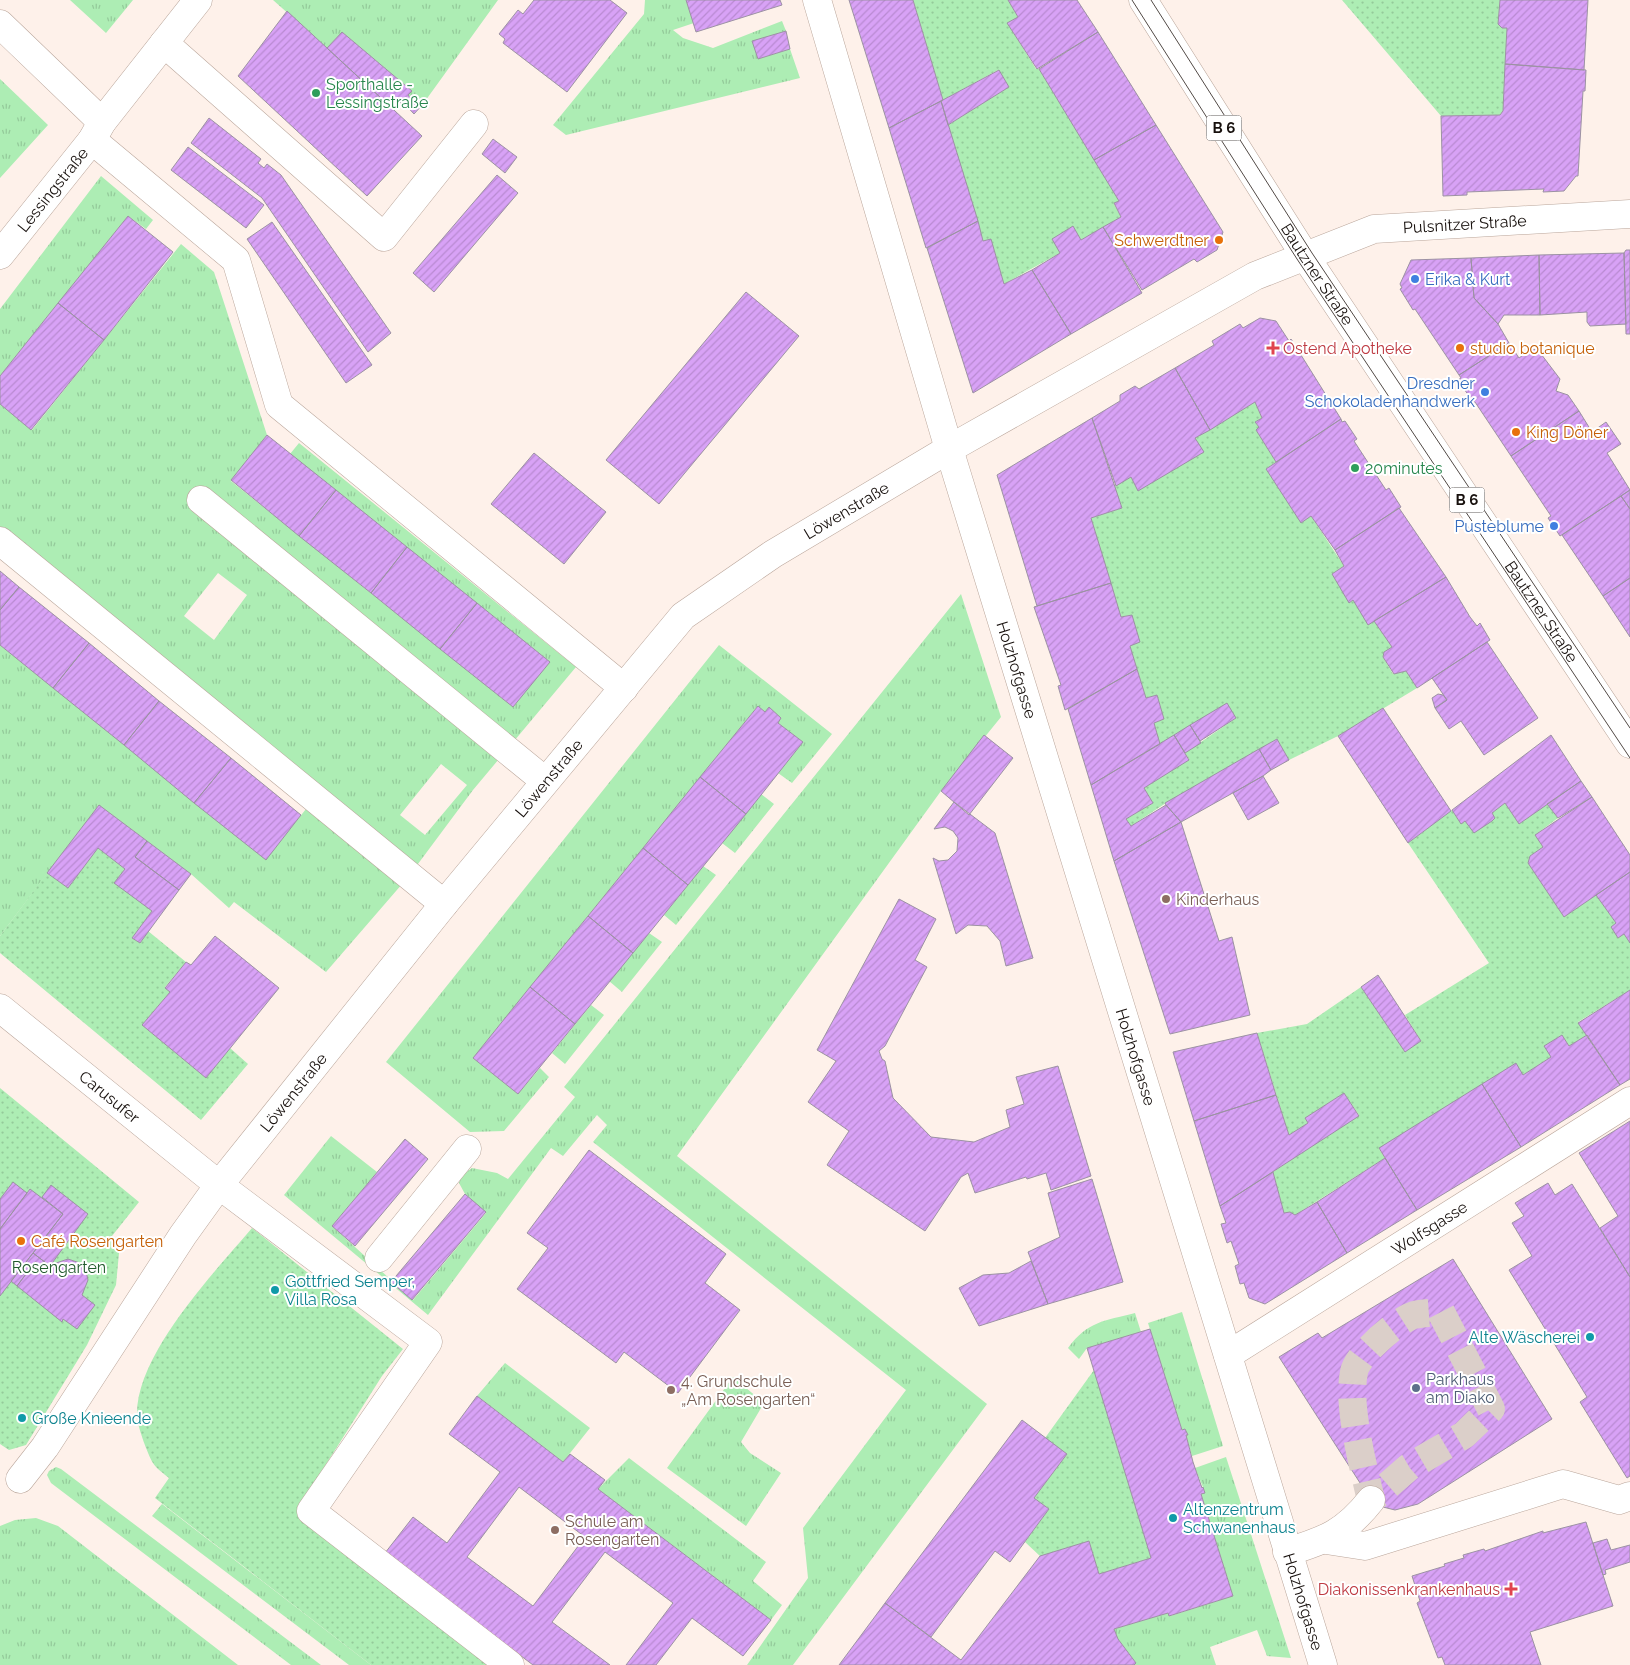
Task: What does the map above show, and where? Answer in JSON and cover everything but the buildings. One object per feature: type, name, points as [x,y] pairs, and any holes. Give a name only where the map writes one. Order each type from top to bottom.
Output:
[{"type":"street","name":"Lessingstraße","points":[[0,255],[198,0]]},
{"type":"street","name":"Holzhofgasse","points":[[818,0],[950,449],[1323,1665]]},
{"type":"street","name":"Bautzner Straße","points":[[1143,0],[1305,256],[1630,744]]},
{"type":"street","points":[[0,24],[161,200],[236,260],[279,405],[624,688]]},
{"type":"street","points":[[164,43],[384,237],[474,124]]},
{"type":"street","name":"Pulsnitzer Straße","points":[[950,449],[1255,276],[1374,229],[1630,214]]},
{"type":"street","name":"Löwenstraße","points":[[20,1479],[45,1447],[178,1243],[219,1186],[444,904],[683,616],[773,554],[950,449]]},
{"type":"street","points":[[201,500],[545,781]]},
{"type":"street","points":[[0,541],[444,904]]},
{"type":"street","name":"Carusufer","points":[[0,1008],[219,1186],[428,1342],[312,1510],[510,1665]]},
{"type":"street","name":"Wolfsgasse","points":[[1228,1355],[1630,1101]]},
{"type":"street","points":[[379,1258],[467,1149]]},
{"type":"street","points":[[1326,1540],[1366,1546],[1563,1484],[1619,1500],[1630,1496]]},
{"type":"street","points":[[1288,1552],[1326,1540],[1356,1520],[1371,1500]]},
{"type":"green space","points":[[70,0],[133,0],[106,33]]},
{"type":"green space","points":[[273,0],[498,0],[423,104],[413,95],[410,98],[408,95],[412,91],[342,32],[327,48]]},
{"type":"green space","points":[[645,0],[686,0],[694,23],[673,30],[683,38],[713,48],[782,21],[786,31],[753,42],[758,59],[790,49],[800,78],[566,135],[553,125],[644,14]]},
{"type":"green space","points":[[913,0],[1008,0],[1018,17],[1008,24],[1036,69],[1039,69],[1119,201],[1114,204],[1121,217],[1081,240],[1073,227],[1060,253],[1004,284],[991,239],[983,241],[948,125],[1009,87],[998,70],[943,100]]},
{"type":"green space","points":[[1342,0],[1500,0],[1498,24],[1502,28],[1507,28],[1503,111],[1500,115],[1441,116]]},
{"type":"green space","points":[[0,79],[48,125],[0,178]]},
{"type":"green space","points":[[101,176],[153,220],[146,229],[128,216],[0,376],[0,309]]},
{"type":"green space","points":[[181,244],[214,272],[267,435],[231,481],[513,707],[549,661],[290,454],[299,443],[576,667],[473,790],[409,876],[326,972],[234,902],[229,908],[191,874],[99,805],[0,936],[0,645],[266,859],[314,799],[0,541],[0,404],[32,430]],"holes":[[[218,573],[247,595],[214,640],[184,616]],[[441,764],[467,785],[425,835],[400,815]]]},
{"type":"green space","points":[[1255,402],[1262,418],[1255,422],[1259,427],[1256,430],[1276,462],[1266,469],[1301,522],[1311,516],[1344,566],[1332,574],[1349,602],[1353,600],[1374,621],[1392,647],[1385,652],[1383,657],[1393,674],[1406,671],[1417,688],[1338,736],[1289,760],[1277,739],[1166,803],[1131,826],[1126,819],[1153,803],[1144,788],[1189,759],[1185,753],[1236,718],[1227,704],[1160,744],[1154,723],[1164,719],[1157,695],[1146,698],[1130,646],[1132,615],[1121,617],[1091,518],[1122,508],[1113,487]]},
{"type":"green space","points":[[961,594],[1001,717],[941,791],[677,1156],[987,1404],[793,1665],[747,1665],[808,1578],[803,1528],[906,1390],[593,1142],[607,1125],[597,1115],[563,1156],[551,1148],[428,1315],[284,1195],[331,1136],[377,1172],[332,1226],[413,1300],[486,1213],[465,1194],[459,1183],[462,1175],[472,1168],[497,1173],[508,1179],[575,1097],[564,1087]]},
{"type":"green space","points":[[719,645],[832,734],[792,783],[778,773],[803,742],[778,723],[781,718],[769,708],[765,712],[757,707],[473,1058],[518,1094],[540,1068],[549,1077],[504,1131],[470,1132],[386,1062]]},
{"type":"green space","points":[[761,794],[774,804],[735,853],[722,843]]},
{"type":"green space","points":[[1505,803],[1519,824],[1547,804],[1558,818],[1535,835],[1543,847],[1530,856],[1528,863],[1564,917],[1596,895],[1616,923],[1618,938],[1624,934],[1630,943],[1630,990],[1578,1022],[1587,1035],[1569,1046],[1562,1035],[1545,1046],[1551,1057],[1523,1075],[1516,1064],[1379,1149],[1385,1158],[1295,1215],[1290,1212],[1284,1213],[1273,1172],[1359,1115],[1344,1093],[1305,1118],[1308,1123],[1289,1135],[1257,1033],[1307,1024],[1361,987],[1405,1052],[1421,1041],[1405,1015],[1489,963],[1408,843],[1452,810],[1461,824],[1465,821],[1475,832],[1495,818],[1492,813]]},
{"type":"green space","points":[[98,848],[125,869],[115,882],[152,911],[132,938],[140,943],[148,931],[186,962],[165,987],[170,992],[142,1025],[206,1078],[230,1048],[248,1064],[201,1120],[0,953],[0,936],[47,873],[68,888]]},
{"type":"green space","points":[[703,866],[716,875],[676,925],[664,915]]},
{"type":"green space","points":[[649,933],[662,942],[622,992],[609,981]]},
{"type":"green space","points":[[591,1005],[604,1015],[565,1064],[552,1053]]},
{"type":"green space","name":"Rosengarten","points":[[0,1088],[139,1202],[112,1236],[119,1253],[116,1285],[87,1345],[26,1445],[9,1450],[0,1444]]},
{"type":"green space","points":[[252,1228],[403,1349],[382,1376],[297,1510],[489,1665],[371,1665],[155,1498],[169,1478],[153,1463],[143,1440],[137,1420],[140,1392],[149,1367],[162,1342],[198,1291]]},
{"type":"green space","points":[[1182,1312],[1223,1446],[1192,1456],[1187,1435],[1185,1429],[1182,1430],[1148,1323]]},
{"type":"green space","points":[[1135,1313],[1141,1332],[1087,1348],[1079,1359],[1068,1348],[1083,1332],[1097,1323]]},
{"type":"green space","points":[[505,1363],[590,1428],[563,1462],[477,1396]]},
{"type":"green space","points":[[1094,1370],[1151,1558],[1099,1574],[1089,1541],[1041,1557],[1025,1542],[1049,1509],[1034,1498],[1067,1454],[1045,1438]]},
{"type":"green space","points":[[733,1377],[764,1403],[741,1442],[750,1453],[781,1473],[746,1526],[667,1468]]},
{"type":"green space","points":[[1226,1457],[1291,1658],[1267,1656],[1257,1630],[1210,1647],[1216,1665],[1134,1665],[1136,1663],[1118,1639],[1114,1629],[1168,1613],[1170,1616],[1233,1596],[1201,1494],[1205,1492],[1195,1468]]},
{"type":"green space","points":[[629,1458],[766,1562],[753,1581],[782,1605],[771,1620],[598,1489]]},
{"type":"green space","points":[[56,1467],[321,1665],[291,1665],[51,1483],[47,1475],[49,1471]]},
{"type":"green space","points":[[162,1504],[371,1665],[349,1665],[152,1516]]},
{"type":"green space","points":[[36,1518],[58,1526],[238,1665],[0,1665],[0,1526],[15,1520]]},
{"type":"tunnel","points":[[1441,1312],[1491,1409],[1464,1435],[1409,1467],[1371,1500],[1354,1418],[1352,1386],[1354,1372],[1362,1357],[1370,1348],[1398,1324],[1414,1315],[1441,1312]]},
{"type":"tram line","points":[[1132,0],[1297,259],[1630,758]]},
{"type":"tram line","points":[[1151,0],[1312,253],[1630,728]]},
{"type":"place","name":"Sporthalle - Lessingstraße","points":[[316,93]]},
{"type":"place","name":"Schwerdtner","points":[[1219,240]]},
{"type":"place","name":"Erika & Kurt","points":[[1415,279]]},
{"type":"place","name":"Ostend Apotheke","points":[[1273,348]]},
{"type":"place","name":"studio botanique","points":[[1460,348]]},
{"type":"place","name":"Dresdner Schokoladenhandwerk","points":[[1485,392]]},
{"type":"place","name":"King Döner","points":[[1516,432]]},
{"type":"place","name":"20minutes","points":[[1355,468]]},
{"type":"place","name":"Pusteblume","points":[[1554,526]]},
{"type":"place","name":"Kinderhaus","points":[[1166,899]]},
{"type":"place","name":"Café Rosengarten","points":[[21,1241]]},
{"type":"place","name":"Gottfried Semper, Villa Rosa","points":[[275,1290]]},
{"type":"place","name":"Alte Wäscherei","points":[[1590,1337]]},
{"type":"place","name":"Parkhaus am Diako","points":[[1416,1388]]},
{"type":"place","name":"4. Grundschule „Am Rosengarten“","points":[[671,1390]]},
{"type":"place","name":"Große Knieende","points":[[22,1418]]},
{"type":"place","name":"Altenzentrum Schwanenhaus","points":[[1173,1518]]},
{"type":"place","name":"Schule am Rosengarten","points":[[555,1530]]},
{"type":"place","name":"Diakonissenkrankenhaus","points":[[1511,1589]]}]
